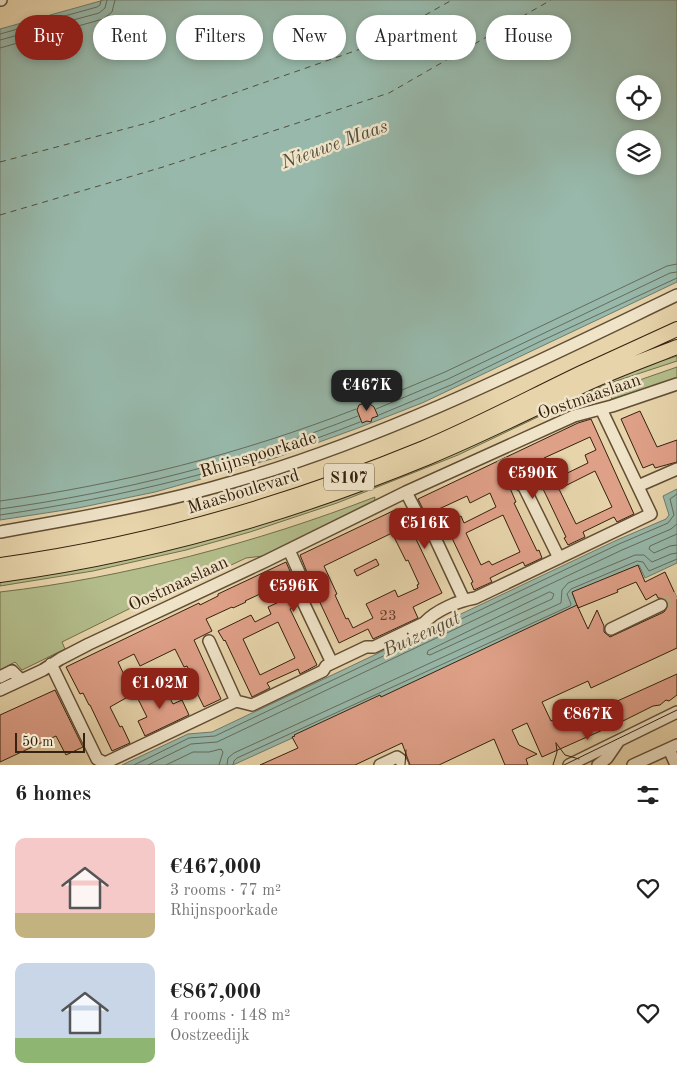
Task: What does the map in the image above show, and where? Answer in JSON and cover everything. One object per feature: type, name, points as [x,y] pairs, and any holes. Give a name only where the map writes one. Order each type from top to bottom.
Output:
[{"type":"main road","name":"Maasboulevard","points":[[0,565],[91,550],[174,532],[320,487],[394,460],[457,434],[677,329]]},
{"type":"main road","name":"Maasboulevard","points":[[0,576],[105,558],[168,544],[214,532],[303,504],[429,457],[508,422],[588,383],[677,347]]},
{"type":"street","name":"Rhijnspoorkade","points":[[0,532],[109,512],[199,491],[316,455],[443,405],[677,295]]},
{"type":"street","name":"Oostmaaslaan","points":[[0,690],[90,644],[289,550],[406,492],[500,455],[574,416],[677,384]]},
{"type":"street","points":[[52,664],[97,759],[105,763],[236,701],[252,705],[322,671],[332,663],[366,647],[374,647],[464,600],[475,598],[651,514],[601,409]]},
{"type":"street","points":[[638,486],[677,468]]},
{"type":"street","points":[[511,478],[524,487],[559,558]]},
{"type":"street","points":[[406,492],[424,529],[434,538],[464,600]]},
{"type":"street","points":[[289,550],[306,588],[303,602],[332,663]]},
{"type":"street","points":[[611,629],[661,605]]},
{"type":"street","points":[[209,641],[236,701]]},
{"type":"street","points":[[0,676],[12,671],[21,680]]},
{"type":"street","points":[[569,765],[677,712]]},
{"type":"street","points":[[598,765],[606,758],[619,740]]},
{"type":"street","points":[[633,765],[673,747],[676,765]]},
{"type":"street","points":[[380,765],[398,757],[402,762]]},
{"type":"green space","points":[[677,356],[677,361],[607,384],[458,455],[337,503],[250,532],[186,550],[93,571],[0,586],[0,582],[58,572],[561,401],[640,368]]},
{"type":"green space","points":[[677,367],[677,381],[612,399],[608,391]]},
{"type":"green space","points":[[375,497],[374,503],[369,506],[263,556],[246,558],[157,600],[155,597],[143,602],[62,642],[65,649],[22,670],[15,662],[0,670],[0,592],[95,578],[143,568],[285,529]]},
{"type":"water","name":"Nieuwe Maas","points":[[104,0],[677,0],[677,282],[422,403],[275,458],[155,492],[78,508],[0,520],[0,29],[15,25],[15,60],[83,60],[83,15],[50,15]]},
{"type":"water","name":"Buizengat","points":[[677,489],[677,563],[645,578],[639,565],[572,593],[578,608],[233,765],[122,765],[188,734],[212,732],[617,540],[666,519],[669,515],[663,496]]},
{"type":"building","points":[[367,402],[374,407],[378,416],[372,418],[371,422],[362,423],[357,410],[359,405]]},
{"type":"building","points":[[640,411],[657,447],[677,440],[677,462],[655,468],[653,464],[643,468],[621,419]]},
{"type":"building","points":[[591,419],[634,514],[617,522],[614,517],[583,532],[585,537],[568,545],[546,495],[543,489],[541,490],[531,469],[518,474],[507,471],[504,481],[509,486],[516,502],[514,503],[542,558],[525,566],[523,562],[490,578],[492,582],[474,590],[471,583],[473,582],[450,534],[447,535],[442,525],[461,516],[464,523],[496,507],[490,493],[470,503],[467,496],[426,515],[418,499],[578,423]],"holes":[[[590,437],[596,450],[585,455],[588,463],[557,478],[554,472],[551,473],[544,458]],[[595,471],[612,507],[576,524],[559,489]],[[503,515],[520,552],[492,565],[489,561],[481,565],[466,533]]]},
{"type":"building","points":[[397,509],[411,539],[415,537],[442,593],[413,607],[418,618],[373,639],[368,629],[339,643],[300,555]],"holes":[[[392,533],[406,561],[408,560],[419,584],[417,585],[418,588],[398,597],[395,590],[366,604],[373,618],[353,628],[348,618],[346,619],[324,566]]]},
{"type":"building","points":[[376,559],[379,565],[357,576],[354,570]]},
{"type":"building","points":[[286,562],[293,578],[281,584],[292,608],[290,609],[317,665],[300,674],[298,669],[267,683],[270,688],[252,697],[225,640],[218,631],[251,615],[255,622],[271,614],[268,607],[281,601],[273,588],[206,619],[212,631],[194,640],[221,699],[204,707],[187,666],[184,667],[175,649],[140,666],[134,654],[118,662],[133,694],[110,707],[130,743],[112,751],[90,705],[83,693],[80,694],[66,667],[199,603],[200,605],[218,596],[218,594]],"holes":[[[278,622],[295,658],[260,675],[243,639]]]},
{"type":"building","points":[[638,565],[645,582],[665,572],[677,598],[677,648],[591,688],[588,681],[542,702],[551,721],[563,716],[565,721],[570,719],[571,722],[677,674],[677,695],[669,701],[666,700],[660,705],[653,706],[542,757],[527,723],[512,730],[519,745],[537,754],[526,759],[528,765],[505,765],[494,739],[439,765],[410,765],[402,743],[355,765],[260,765],[298,748],[292,737],[294,735],[380,695],[381,697],[577,605],[572,592]],"holes":[[[636,582],[646,600],[656,594],[658,598],[666,599],[668,606],[664,612],[610,637],[604,632],[604,626],[597,610],[588,629],[578,608],[618,592],[617,590]]]},
{"type":"building","points":[[163,685],[173,704],[182,700],[189,715],[145,736],[138,721],[147,717],[137,697]]},
{"type":"building","points":[[55,690],[83,747],[66,755],[56,736],[0,762],[0,715]]},
{"type":"ferry route","points":[[0,162],[151,122],[372,45],[452,0]]},
{"type":"ferry route","points":[[0,215],[163,167],[389,93],[551,0]]},
{"type":"tunnel","points":[[502,459],[511,478]]},
{"type":"tunnel","points":[[661,605],[677,597]]},
{"type":"tram line","points":[[564,765],[677,710]]},
{"type":"tram line","points":[[556,743],[565,755],[579,759]]},
{"type":"tram line","points":[[553,765],[557,752],[556,743]]},
{"type":"tram line","points":[[405,765],[406,750]]}]
